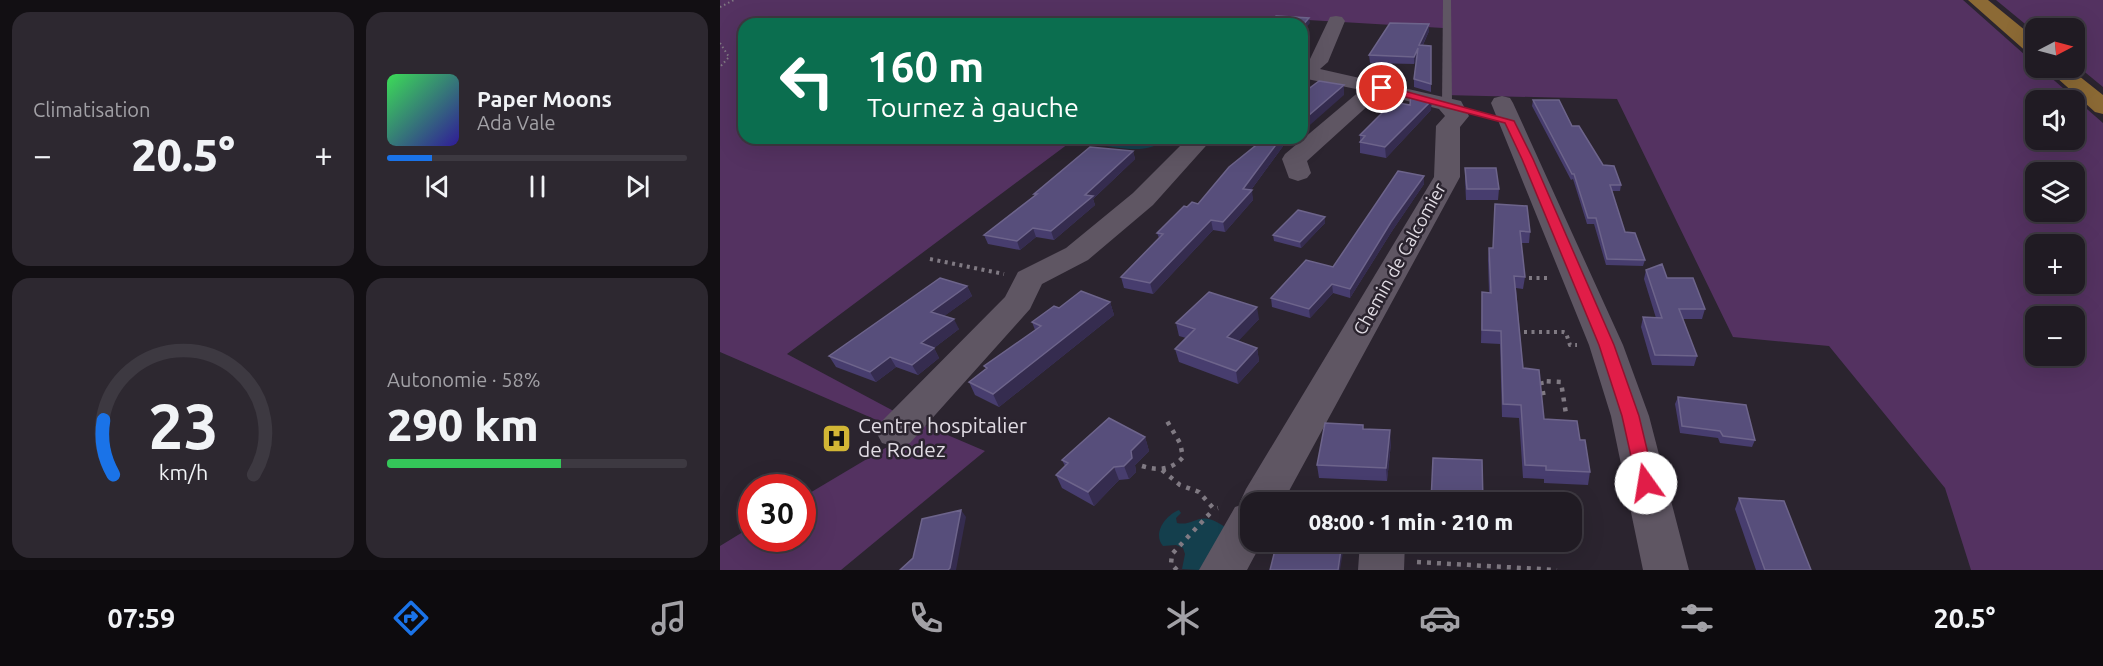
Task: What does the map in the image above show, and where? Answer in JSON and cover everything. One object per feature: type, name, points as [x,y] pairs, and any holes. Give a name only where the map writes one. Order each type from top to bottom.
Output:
[{"type":"main road","points":[[1977,0],[2025,41]]},
{"type":"main road","points":[[2069,78],[2103,107]]},
{"type":"street","points":[[1308,68],[1317,62],[1336,21]]},
{"type":"street","points":[[1308,73],[1382,88],[1447,105],[1494,113],[1527,159],[1606,345],[1630,416],[1666,570]]},
{"type":"street","points":[[1298,173],[1294,159],[1364,98],[1382,88]]},
{"type":"street","name":"Chemin de Calcomier","points":[[1267,492],[1447,177],[1448,126],[1458,116],[1447,105]]},
{"type":"street","points":[[896,432],[1019,302],[1029,279],[1077,254],[1143,199],[1195,144]]},
{"type":"street","points":[[1222,570],[1229,512]]},
{"type":"lane","name":"Chemin de Calcomier","points":[[1447,0],[1447,105]]},
{"type":"path","points":[[720,7],[734,0]]},
{"type":"path","points":[[720,44],[729,57],[720,67]]},
{"type":"path","points":[[930,259],[1029,279]]},
{"type":"path","points":[[1529,278],[1544,278]]},
{"type":"path","points":[[1524,332],[1563,332],[1566,333],[1569,342]]},
{"type":"path","points":[[1536,398],[1544,398],[1541,381],[1561,382],[1566,414]]},
{"type":"path","points":[[1162,470],[1179,462],[1183,457],[1180,443],[1167,421]]},
{"type":"path","points":[[1142,465],[1162,470],[1180,485],[1199,492],[1229,512]]},
{"type":"path","points":[[1177,570],[1171,564],[1170,559],[1178,548],[1208,517],[1229,512]]},
{"type":"path","points":[[1392,558],[1557,570]]},
{"type":"shaded area","points":[[720,0],[1963,0],[2025,55],[2025,78],[2051,78],[2065,90],[2025,90],[2025,150],[2085,150],[2085,107],[2103,123],[2103,570],[1971,570],[1945,488],[1829,346],[1733,337],[1617,99],[1444,95],[1443,28],[1308,20],[1308,18],[1241,16],[1238,18],[738,18],[738,144],[1068,144],[787,354],[903,416],[888,425],[720,352]]},
{"type":"shaded area","points":[[1996,0],[2103,0],[2103,87],[2085,72],[2085,18],[2025,18],[2025,24]]},
{"type":"shaded area","points":[[924,425],[985,451],[841,570],[720,570],[720,546],[738,535],[738,552],[816,552],[816,489]]},
{"type":"water","points":[[1096,144],[1159,144],[1143,149]]},
{"type":"water","points":[[1179,510],[1181,513],[1176,518],[1177,523],[1189,523],[1203,518],[1225,527],[1207,564],[1199,570],[1182,569],[1185,554],[1183,548],[1176,545],[1163,546],[1160,541],[1160,530],[1165,520]]},
{"type":"building","points":[[1276,16],[1309,18],[1308,19],[1274,18]]},
{"type":"building","points":[[1390,23],[1429,24],[1419,45],[1431,46],[1431,84],[1414,79],[1418,48],[1414,57],[1369,55]]},
{"type":"building","points":[[1319,81],[1344,85],[1308,116],[1308,89]]},
{"type":"building","points":[[1411,94],[1432,100],[1385,147],[1360,142],[1365,136],[1360,135],[1393,102],[1410,105]]},
{"type":"building","points":[[1533,100],[1559,100],[1572,126],[1579,126],[1603,165],[1614,166],[1621,185],[1610,185],[1625,232],[1635,233],[1645,260],[1607,259],[1596,218],[1588,218],[1574,174]]},
{"type":"building","points":[[1258,144],[1277,144],[1243,189],[1252,190],[1223,222],[1211,220],[1150,283],[1121,277],[1163,234],[1157,233],[1184,206],[1187,207],[1192,202],[1198,204],[1229,167]]},
{"type":"building","points":[[1090,147],[1133,151],[1085,195],[1093,196],[1051,231],[1033,228],[1017,241],[984,235],[1037,194],[1034,194]]},
{"type":"building","points":[[1465,168],[1496,168],[1499,189],[1467,189]]},
{"type":"building","points":[[1398,171],[1424,176],[1391,222],[1350,289],[1332,284],[1309,309],[1271,298],[1306,260],[1333,267]]},
{"type":"building","points":[[1495,204],[1527,206],[1530,232],[1520,231],[1525,277],[1514,276],[1523,368],[1539,370],[1544,419],[1577,421],[1580,440],[1585,440],[1590,472],[1546,470],[1546,466],[1525,465],[1521,405],[1503,404],[1501,331],[1482,330],[1482,292],[1491,293],[1489,248],[1493,248]]},
{"type":"building","points":[[1298,210],[1325,217],[1300,242],[1273,235]]},
{"type":"building","points":[[1662,264],[1667,278],[1693,278],[1705,309],[1679,309],[1697,356],[1655,355],[1643,317],[1662,318],[1646,270]]},
{"type":"building","points":[[940,278],[967,286],[931,312],[954,319],[921,343],[934,348],[912,365],[890,357],[870,372],[829,356]]},
{"type":"building","points":[[1081,291],[1110,302],[993,394],[969,382],[987,368],[984,366],[1041,326],[1032,322],[1054,306],[1059,308]]},
{"type":"building","points":[[1209,292],[1257,307],[1227,337],[1257,348],[1236,371],[1175,349],[1195,329],[1176,323]]},
{"type":"building","points":[[1678,397],[1746,405],[1755,440],[1723,436],[1720,431],[1682,426]]},
{"type":"building","points":[[1109,418],[1145,437],[1131,451],[1132,458],[1124,466],[1114,467],[1088,492],[1056,475],[1068,463],[1062,460]]},
{"type":"building","points":[[1325,423],[1363,425],[1363,429],[1390,430],[1386,468],[1317,465]]},
{"type":"building","points":[[1433,458],[1482,460],[1483,492],[1431,492]]},
{"type":"building","points":[[1739,498],[1784,501],[1811,570],[1765,570]]},
{"type":"building","points":[[961,510],[948,570],[900,570],[913,558],[922,519]]},
{"type":"building","points":[[1274,552],[1341,552],[1338,570],[1270,570]]},
{"type":"place","name":"Centre hospitalier de Rodez","points":[[837,438]]},
{"type":"route","points":[[1382,88],[1509,121],[1606,345],[1630,416],[1646,483]]}]
